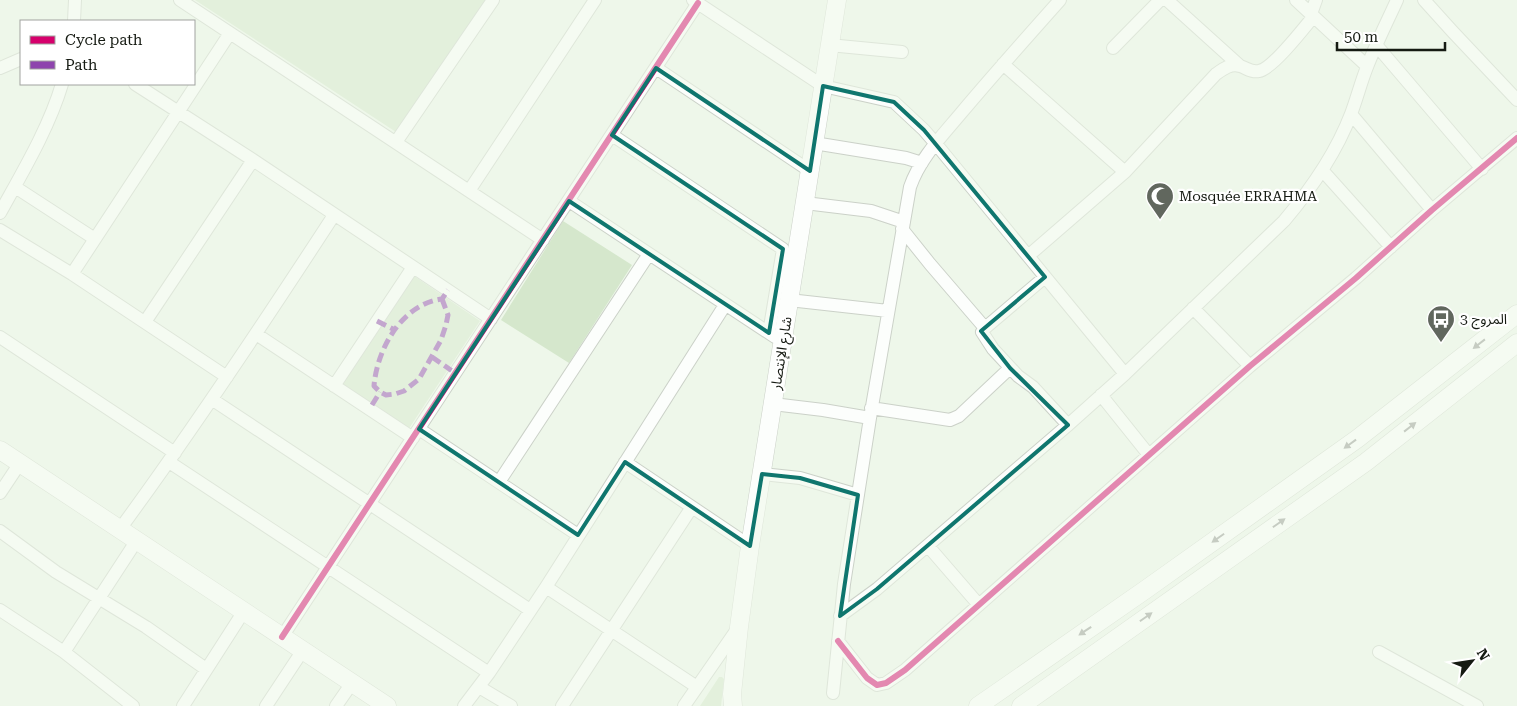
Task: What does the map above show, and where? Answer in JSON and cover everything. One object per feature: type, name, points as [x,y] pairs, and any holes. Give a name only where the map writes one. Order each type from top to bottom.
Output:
[{"type":"main road","name":"شارع الإنتصار","points":[[733,706],[732,694],[739,627],[773,404],[776,338],[790,300],[837,0]]},
{"type":"main road","points":[[978,706],[1357,439],[1517,314]]},
{"type":"main road","points":[[1021,706],[1366,462],[1517,343]]},
{"type":"main road","points":[[0,450],[387,706]]},
{"type":"street","points":[[74,20],[76,0]]},
{"type":"street","points":[[180,0],[543,240]]},
{"type":"street","points":[[396,142],[493,0]]},
{"type":"street","points":[[469,191],[594,0]]},
{"type":"street","points":[[833,693],[840,616],[870,413],[910,187],[915,172],[936,144],[1002,64],[1060,0]]},
{"type":"street","points":[[1113,48],[1160,0]]},
{"type":"street","points":[[1167,0],[1240,66],[1253,72],[1261,71],[1270,64],[1296,37],[1312,15],[1316,0]]},
{"type":"street","points":[[1296,0],[1367,66]]},
{"type":"street","points":[[840,616],[877,589],[1068,425],[1125,374],[1284,221],[1305,196],[1338,142],[1351,114],[1367,66],[1397,0]]},
{"type":"street","points":[[1424,0],[1517,100]]},
{"type":"street","points":[[282,637],[656,68],[696,2],[823,86],[894,102],[936,144],[1125,374]]},
{"type":"street","points":[[72,274],[230,33]]},
{"type":"street","points":[[829,45],[902,52]]},
{"type":"street","points":[[1376,46],[1482,169]]},
{"type":"street","points":[[0,68],[20,59]]},
{"type":"street","points":[[1002,64],[1125,172]]},
{"type":"street","points":[[1028,256],[1125,172],[1216,74],[1227,66],[1240,66]]},
{"type":"street","points":[[656,68],[810,170]]},
{"type":"street","points":[[0,213],[15,187],[62,85]]},
{"type":"street","points":[[137,85],[254,160],[491,319]]},
{"type":"street","points":[[1351,114],[1432,210]]},
{"type":"street","points":[[568,201],[776,338],[783,249],[612,135]]},
{"type":"street","points":[[838,641],[867,678],[877,685],[886,683],[905,670],[1250,366],[1517,138]]},
{"type":"street","points":[[814,143],[906,158],[922,163]]},
{"type":"street","points":[[145,322],[254,160]]},
{"type":"street","points":[[1322,170],[1391,247]]},
{"type":"street","points":[[15,187],[95,239]]},
{"type":"street","points":[[805,203],[871,211],[903,225],[930,264],[985,328]]},
{"type":"street","points":[[120,530],[228,377],[334,215]]},
{"type":"street","points":[[0,230],[72,274],[228,377]]},
{"type":"street","points":[[500,482],[649,254]]},
{"type":"street","points":[[334,386],[413,267]]},
{"type":"street","points":[[1045,277],[982,332],[987,341],[1010,368],[1033,387],[1068,425]]},
{"type":"street","points":[[790,300],[888,310]]},
{"type":"street","points":[[464,706],[489,673],[546,587],[725,305]]},
{"type":"street","points":[[1193,308],[1250,366]]},
{"type":"street","points":[[256,334],[334,386],[500,482],[578,534]]},
{"type":"street","points":[[0,338],[328,567],[489,673]]},
{"type":"street","points":[[773,404],[950,420],[959,416],[1010,368]]},
{"type":"street","points":[[1101,395],[1149,455]]},
{"type":"street","points":[[212,400],[530,610]]},
{"type":"street","points":[[625,462],[750,546]]},
{"type":"street","points":[[0,493],[20,463]]},
{"type":"street","points":[[762,474],[800,478],[858,495]]},
{"type":"street","points":[[562,706],[692,507]]},
{"type":"street","points":[[0,532],[56,572],[100,597],[206,669]]},
{"type":"street","points":[[64,652],[137,540]]},
{"type":"street","points":[[928,546],[979,605]]},
{"type":"street","points":[[546,587],[697,686]]},
{"type":"street","points":[[0,610],[64,652],[133,706]]},
{"type":"street","points":[[183,706],[244,611]]},
{"type":"street","points":[[684,706],[739,627]]},
{"type":"street","points":[[266,706],[302,650]]},
{"type":"street","points":[[1379,652],[1477,706]]},
{"type":"street","points":[[336,706],[352,682]]},
{"type":"street","points":[[479,687],[511,706]]},
{"type":"highlighted area","points":[[656,68],[810,171],[823,86],[894,102],[924,130],[1045,277],[981,331],[1010,368],[1068,425],[877,589],[840,616],[858,495],[800,478],[762,474],[750,546],[625,462],[578,535],[419,429],[569,201],[769,333],[783,249],[612,135]]},
{"type":"green space","points":[[195,0],[488,0],[399,134]]},
{"type":"green space","points":[[563,221],[632,265],[569,363],[501,320]]},
{"type":"green space","points":[[414,276],[480,321],[408,430],[342,385]]},
{"type":"green space","points":[[719,677],[724,679],[721,706],[700,706]]},
{"type":"marked path","points":[[442,299],[448,315],[446,325],[441,340],[419,379],[404,391],[386,395],[380,392],[374,386],[376,372],[380,358],[394,330],[415,310],[428,303],[442,299],[448,290]]},
{"type":"marked path","points":[[377,321],[395,330]]},
{"type":"marked path","points":[[432,357],[455,373]]},
{"type":"marked path","points":[[372,405],[380,392]]},
{"type":"cycle path","points":[[282,637],[698,3]]},
{"type":"cycle path","points":[[838,641],[867,678],[877,685],[886,683],[905,670],[1250,366],[1356,278],[1517,138]]},
{"type":"place","name":"Mosquée ERRAHMA","points":[[1160,220]]},
{"type":"place","name":"المروج 3","points":[[1441,343]]}]
